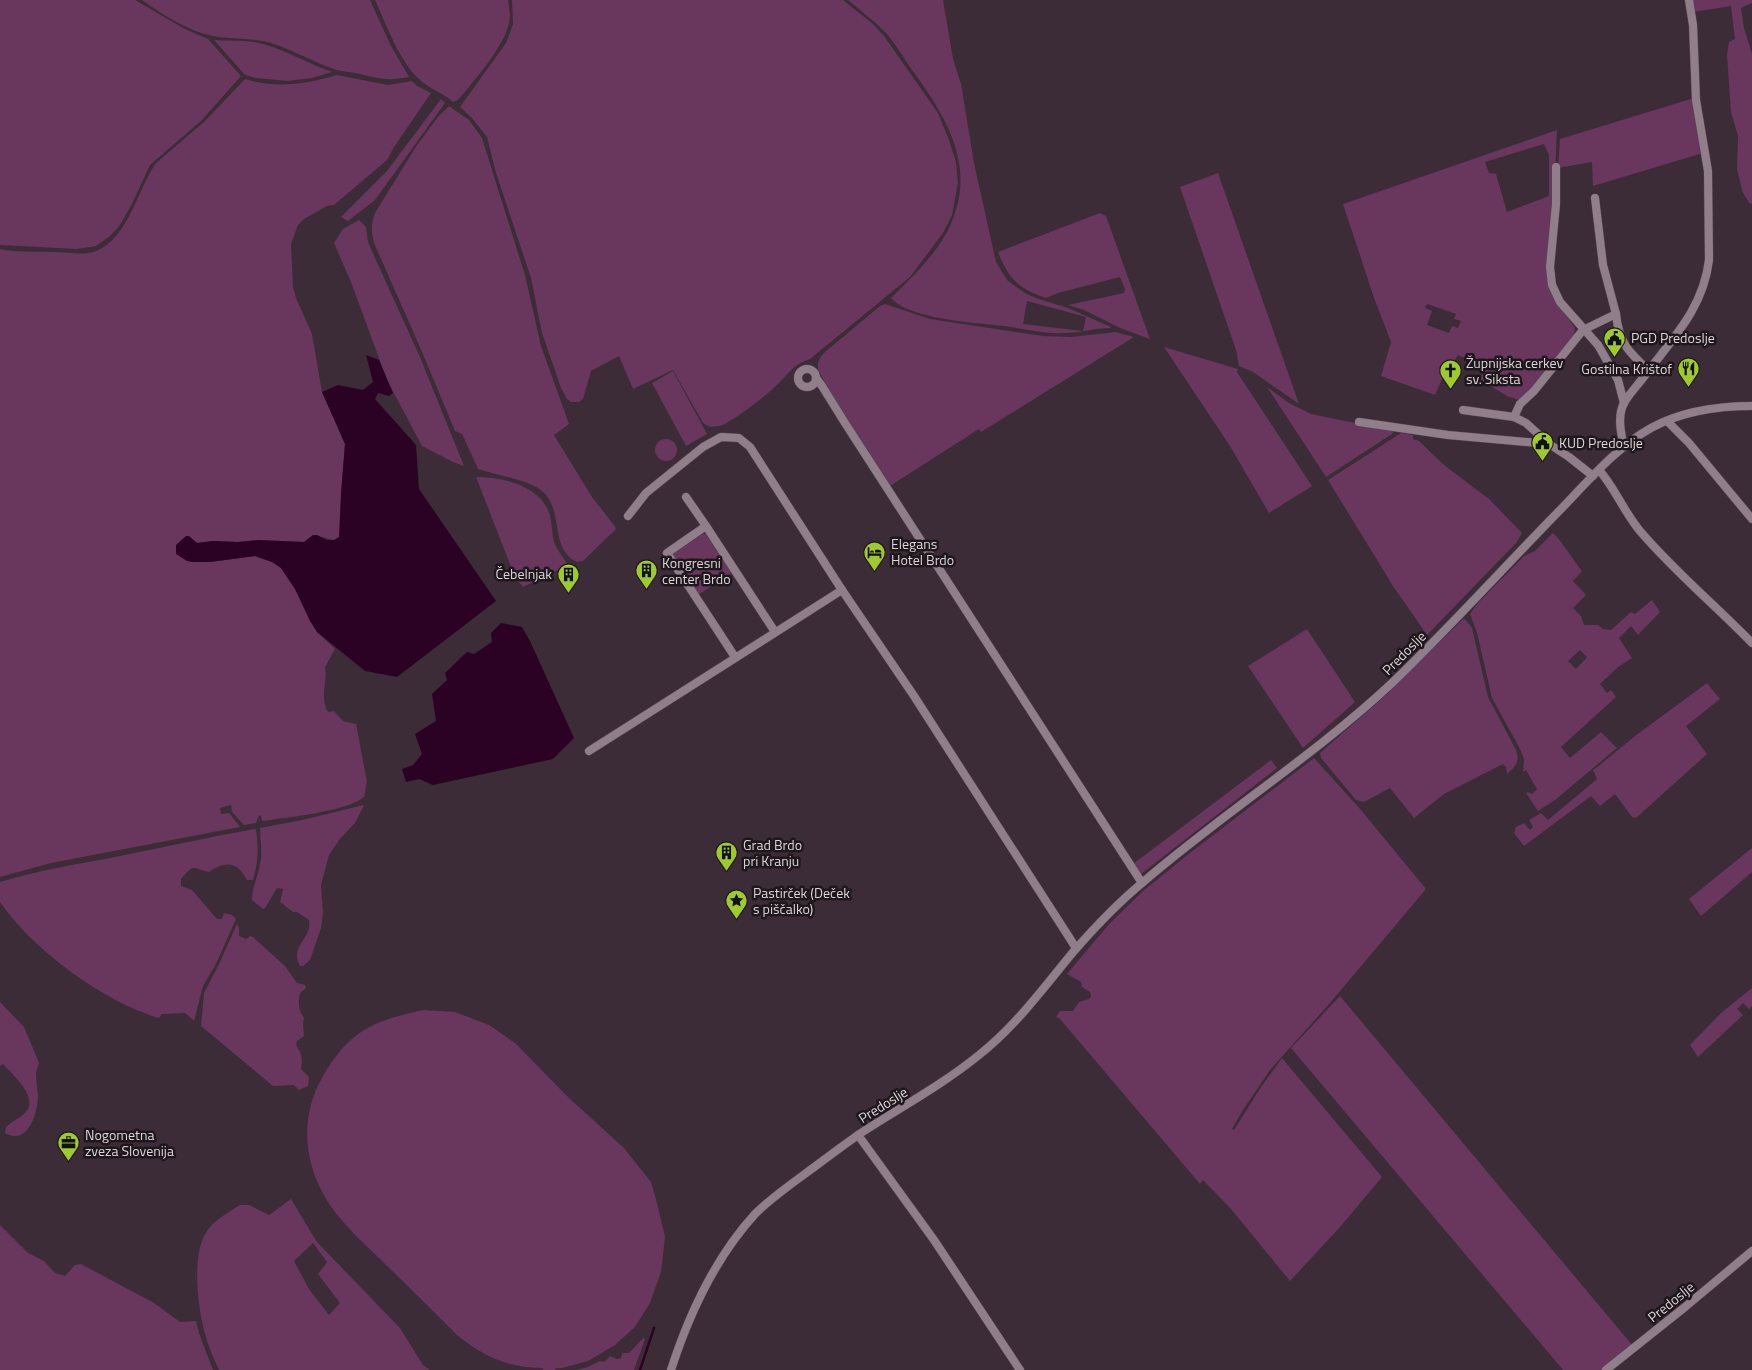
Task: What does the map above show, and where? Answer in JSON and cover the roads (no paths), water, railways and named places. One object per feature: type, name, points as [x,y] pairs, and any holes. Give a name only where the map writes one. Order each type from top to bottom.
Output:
[{"type":"street","points":[[1624,448],[1620,424],[1624,403],[1690,315],[1706,282],[1708,266],[1708,171],[1696,100],[1693,26],[1689,0]]},
{"type":"street","points":[[1556,167],[1556,204],[1550,267],[1552,285],[1560,302],[1598,345],[1618,380],[1624,403]]},
{"type":"street","points":[[1595,198],[1603,265],[1621,340],[1631,354],[1648,370]]},
{"type":"street","points":[[1514,417],[1520,404],[1534,391],[1583,330],[1616,314]]},
{"type":"street","points":[[829,398],[811,387],[801,386],[798,375],[805,369],[813,372],[1142,883]]},
{"type":"street","points":[[811,387],[816,378]]},
{"type":"street","name":"Predoslje","points":[[671,1370],[686,1327],[700,1297],[722,1258],[743,1228],[759,1210],[858,1135],[956,1074],[984,1052],[1025,1011],[1076,948],[1142,883],[1323,741],[1390,685],[1464,611],[1593,476],[1624,448],[1652,427],[1693,412],[1711,408],[1752,406]]},
{"type":"street","points":[[1463,410],[1514,417],[1526,423],[1549,444],[1593,476]]},
{"type":"street","points":[[1667,421],[1689,443],[1752,519]]},
{"type":"street","points":[[1359,422],[1448,435],[1549,444]]},
{"type":"street","points":[[628,516],[646,493],[703,448],[721,437],[739,438],[750,447],[842,590],[914,696],[1076,948]]},
{"type":"street","points":[[1599,470],[1607,479],[1627,514],[1639,530],[1752,643]]},
{"type":"street","points":[[686,497],[775,632]]},
{"type":"street","points":[[706,526],[667,553],[735,658]]},
{"type":"street","points":[[589,751],[842,590]]},
{"type":"street","points":[[858,1135],[934,1240],[1020,1370]]},
{"type":"street","name":"Predoslje","points":[[1606,1370],[1752,1251]]},
{"type":"waterway","points":[[640,1370],[654,1328]]},
{"type":"place","name":"PGD Predoslje","points":[[1615,357]]},
{"type":"place","name":"Gostilna Krištof","points":[[1688,388]]},
{"type":"place","name":"Župnijska cerkev sv. Siksta","points":[[1450,390]]},
{"type":"place","name":"KUD Predoslje","points":[[1543,462]]},
{"type":"place","name":"Elegans Hotel Brdo","points":[[875,571]]},
{"type":"place","name":"Kongresni center Brdo","points":[[646,590]]},
{"type":"place","name":"Čebelnjak","points":[[568,593]]},
{"type":"place","name":"Grad Brdo pri Kranju","points":[[727,872]]},
{"type":"place","name":"Pastirček (Deček s piščalko)","points":[[737,920]]},
{"type":"place","name":"Nogometna zveza Slovenija","points":[[69,1162]]}]
